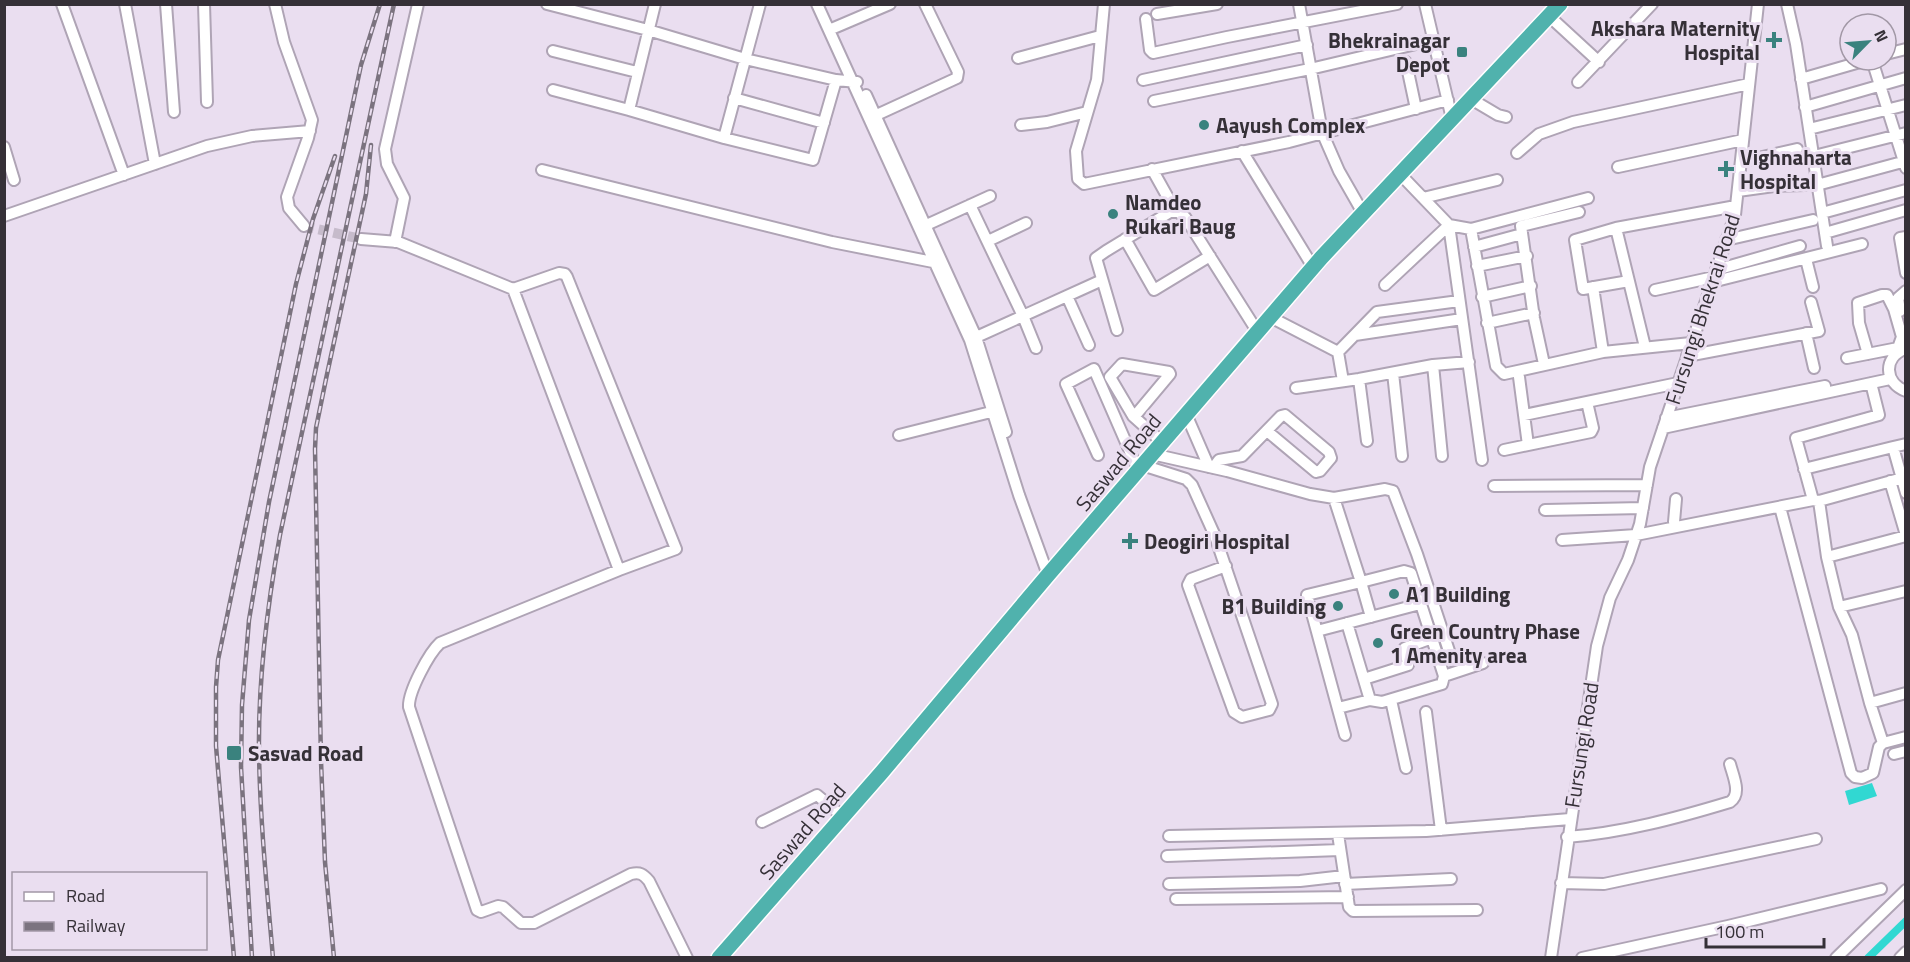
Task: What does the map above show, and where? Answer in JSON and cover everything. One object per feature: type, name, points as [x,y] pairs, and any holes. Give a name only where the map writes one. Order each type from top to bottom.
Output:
[{"type":"highway","name":"Saswad Road","points":[[719,957],[1312,267],[1555,10]]},
{"type":"street","points":[[63,4],[124,175]]},
{"type":"street","points":[[125,4],[155,164]]},
{"type":"street","points":[[166,4],[174,112]]},
{"type":"street","points":[[204,4],[207,102]]},
{"type":"street","points":[[275,4],[294,71],[312,120],[287,197],[289,208],[304,226]]},
{"type":"street","points":[[395,242],[404,198],[387,164],[385,149],[418,4]]},
{"type":"street","points":[[547,4],[648,30],[746,59],[836,80],[856,82]]},
{"type":"street","points":[[629,110],[655,4]]},
{"type":"street","points":[[724,138],[760,4]]},
{"type":"street","points":[[817,4],[832,29],[873,116],[973,339],[1050,572]]},
{"type":"street","points":[[825,4],[832,29]]},
{"type":"street","points":[[832,29],[890,4]]},
{"type":"street","points":[[873,116],[957,78],[958,72],[925,4]]},
{"type":"street","points":[[1104,4],[1097,80],[1076,151],[1078,179],[1083,184],[1289,142],[1448,100]]},
{"type":"street","points":[[1157,15],[1217,4]]},
{"type":"street","points":[[1299,4],[1322,132],[1339,171],[1363,213]]},
{"type":"street","points":[[1146,20],[1150,50],[1153,53],[1397,4]]},
{"type":"street","points":[[1425,4],[1452,119]]},
{"type":"street","points":[[1578,82],[1652,4]]},
{"type":"street","name":"Fursungi Bhekrai Road","points":[[1650,467],[1736,206],[1758,4]]},
{"type":"street","points":[[1786,4],[1796,44],[1814,156],[1818,217],[1825,233],[1827,246]]},
{"type":"street","points":[[1555,10],[1599,62]]},
{"type":"street","points":[[1018,58],[1100,36]]},
{"type":"street","points":[[1154,101],[1310,69],[1433,40]]},
{"type":"street","points":[[1143,80],[1307,45]]},
{"type":"street","points":[[553,51],[637,72]]},
{"type":"street","points":[[1406,62],[1416,109]]},
{"type":"street","points":[[1802,79],[1838,68]]},
{"type":"street","points":[[1817,185],[1905,164],[1901,134],[1888,110],[1876,72]]},
{"type":"street","points":[[1805,107],[1905,78]]},
{"type":"street","points":[[553,90],[724,138],[813,160],[836,80]]},
{"type":"street","points":[[1517,153],[1539,134],[1563,125],[1749,84]]},
{"type":"street","points":[[734,98],[824,123]]},
{"type":"street","points":[[1471,99],[1498,115],[1506,117]]},
{"type":"street","points":[[1809,129],[1905,105]]},
{"type":"street","points":[[1021,125],[1047,122],[1087,112]]},
{"type":"street","points":[[4,216],[229,140],[310,131]]},
{"type":"street","points":[[1814,156],[1901,134]]},
{"type":"street","points":[[1618,167],[1743,140]]},
{"type":"street","points":[[4,147],[14,180]]},
{"type":"street","points":[[1741,162],[1797,149]]},
{"type":"street","points":[[1242,151],[1312,267]]},
{"type":"street","points":[[1152,169],[1176,212]]},
{"type":"street","points":[[542,170],[832,242],[939,263]]},
{"type":"street","points":[[1400,174],[1449,225],[1471,229],[1588,198]]},
{"type":"street","points":[[1423,198],[1497,180]]},
{"type":"street","points":[[1738,191],[1805,185]]},
{"type":"street","points":[[1726,240],[1818,217],[1905,190]]},
{"type":"street","points":[[923,227],[990,196]]},
{"type":"street","points":[[970,205],[1036,348]]},
{"type":"street","points":[[1629,281],[1583,289],[1575,240],[1616,228],[1736,206]]},
{"type":"street","points":[[1825,233],[1905,210]]},
{"type":"street","points":[[1117,330],[1096,258],[1170,212],[1176,212],[1185,217],[1257,331]]},
{"type":"street","points":[[1544,364],[1521,226],[1579,212]]},
{"type":"street","points":[[988,241],[1026,223]]},
{"type":"street","points":[[1385,285],[1449,225]]},
{"type":"street","points":[[1449,225],[1482,460]]},
{"type":"street","points":[[1616,228],[1645,347]]},
{"type":"street","points":[[1471,229],[1496,366],[1504,374],[1603,352],[1691,343]]},
{"type":"street","points":[[1474,247],[1522,234]]},
{"type":"street","points":[[1905,237],[1900,238],[1905,273]]},
{"type":"street","points":[[361,239],[395,242],[513,289],[559,273],[567,277],[676,549],[440,643],[410,693],[409,706],[477,910],[481,912],[498,906],[503,907],[521,922],[534,923],[631,874],[638,873],[644,875],[649,881],[687,957]]},
{"type":"street","points":[[1125,239],[1154,290],[1210,256]]},
{"type":"street","points":[[1655,290],[1714,276],[1806,259],[1825,252],[1862,244]]},
{"type":"street","points":[[1714,276],[1800,246]]},
{"type":"street","points":[[1477,266],[1527,256]]},
{"type":"street","points":[[1806,259],[1814,287]]},
{"type":"street","points":[[973,339],[1100,281]]},
{"type":"street","points":[[1482,297],[1531,286]]},
{"type":"street","points":[[1593,287],[1603,352]]},
{"type":"street","points":[[513,289],[619,570]]},
{"type":"street","points":[[1897,309],[1898,298],[1905,291]]},
{"type":"street","points":[[1847,358],[1868,354],[1898,348],[1902,342],[1904,334],[1897,309],[1887,295],[1858,303],[1859,323],[1868,354]]},
{"type":"street","points":[[1067,296],[1089,345]]},
{"type":"street","points":[[1338,352],[1373,316],[1382,310],[1459,301]]},
{"type":"street","points":[[1687,356],[1819,331],[1811,302]]},
{"type":"street","points":[[1487,324],[1534,313]]},
{"type":"street","points":[[1270,317],[1338,352]]},
{"type":"street","points":[[1354,335],[1462,319]]},
{"type":"street","points":[[1806,333],[1814,368]]},
{"type":"street","points":[[1905,349],[1896,353],[1892,358],[1889,376],[1900,389],[1905,391]]},
{"type":"street","points":[[1338,352],[1343,381]]},
{"type":"street","points":[[1296,388],[1433,365],[1469,362]]},
{"type":"street","points":[[1134,417],[1170,374],[1169,372],[1122,364],[1110,375],[1134,417],[1148,458]]},
{"type":"street","points":[[1433,365],[1442,456]]},
{"type":"street","points":[[1098,455],[1066,384],[1094,369],[1148,458],[1186,479],[1192,485],[1215,536],[1226,566],[1272,704],[1269,710],[1242,717],[1234,712],[1188,585],[1191,579],[1226,566]]},
{"type":"street","points":[[1393,373],[1402,456]]},
{"type":"street","points":[[1664,423],[1871,383],[1889,376]]},
{"type":"street","points":[[1664,423],[1889,376]]},
{"type":"street","points":[[1519,377],[1528,445]]},
{"type":"street","points":[[1359,379],[1367,441]]},
{"type":"street","points":[[1524,416],[1678,383]]},
{"type":"street","points":[[1871,383],[1879,415],[1796,438],[1816,501],[1839,607],[1852,635],[1883,743]]},
{"type":"street","points":[[1504,450],[1591,432],[1593,428],[1587,402]]},
{"type":"street","points":[[898,435],[995,411]]},
{"type":"street","points":[[1186,414],[1211,467]]},
{"type":"street","points":[[1211,467],[1218,460],[1242,456],[1281,416],[1287,415],[1329,452],[1331,458],[1320,471],[1316,472],[1267,431]]},
{"type":"street","points":[[1804,469],[1905,444]]},
{"type":"street","points":[[1827,557],[1905,536],[1893,447]]},
{"type":"street","points":[[1148,458],[1211,467],[1310,494],[1334,498],[1385,489],[1393,491],[1417,554],[1452,660]]},
{"type":"street","name":"Fursungi Road","points":[[1551,957],[1597,646],[1610,598],[1628,560],[1637,531],[1650,467]]},
{"type":"street","points":[[1899,479],[1905,493]]},
{"type":"street","points":[[1562,540],[1637,531],[1816,501],[1899,479]]},
{"type":"street","points":[[1494,486],[1647,485]]},
{"type":"street","points":[[1334,498],[1371,617]]},
{"type":"street","points":[[1674,522],[1676,499]]},
{"type":"street","points":[[1780,507],[1851,773],[1855,777],[1862,778],[1873,773],[1879,747],[1883,743],[1905,737]]},
{"type":"street","points":[[1545,510],[1642,508]]},
{"type":"street","points":[[1637,531],[1731,510]]},
{"type":"street","points":[[1338,708],[1370,700],[1378,703],[1440,685],[1444,676],[1409,571],[1307,595],[1345,735]]},
{"type":"street","points":[[1839,607],[1905,591]]},
{"type":"street","points":[[1317,632],[1420,604]]},
{"type":"street","points":[[1347,623],[1370,700]]},
{"type":"street","points":[[1364,679],[1408,665],[1405,648],[1432,638]]},
{"type":"street","points":[[1444,676],[1483,663]]},
{"type":"street","points":[[1870,704],[1905,693]]},
{"type":"street","points":[[1391,700],[1406,768]]},
{"type":"street","points":[[1426,712],[1434,760],[1441,830]]},
{"type":"street","points":[[1894,754],[1905,751]]},
{"type":"street","points":[[1568,837],[1595,835],[1730,802],[1735,799],[1737,793],[1730,764]]},
{"type":"street","points":[[762,822],[817,795],[842,816]]},
{"type":"street","points":[[1169,836],[1441,830],[1570,819]]},
{"type":"street","points":[[1338,834],[1349,907],[1353,911],[1477,910]]},
{"type":"street","points":[[1561,883],[1604,884],[1816,839]]},
{"type":"street","points":[[1167,856],[1340,850]]},
{"type":"street","points":[[1169,884],[1451,879]]},
{"type":"street","points":[[1582,957],[1728,926],[1881,889]]},
{"type":"street","points":[[1836,957],[1905,890]]},
{"type":"street","points":[[1176,899],[1348,897]]},
{"type":"street","points":[[1900,957],[1905,952]]},
{"type":"shaded area","points":[[1872,783],[1877,796],[1849,805],[1845,791]]},
{"type":"waterway","points":[[1868,958],[1906,921]]},
{"type":"tunnel","points":[[304,226],[361,239]]},
{"type":"railway","points":[[252,958],[241,767],[242,705],[249,620],[269,502],[361,65],[380,4]]},
{"type":"railway","points":[[273,958],[262,830],[259,753],[260,698],[267,616],[280,535],[394,4]]},
{"type":"railway","points":[[334,958],[325,862],[321,761],[315,449],[316,428],[366,194],[371,145]]},
{"type":"railway","points":[[234,958],[216,746],[218,660],[296,284],[313,219],[335,156]]},
{"type":"place","name":"Akshara Maternity Hospital","points":[[1774,40]]},
{"type":"place","name":"Bhekrainagar Depot","points":[[1462,52]]},
{"type":"place","name":"Aayush Complex","points":[[1204,125]]},
{"type":"place","name":"Vighnaharta Hospital","points":[[1726,169]]},
{"type":"place","name":"Namdeo Rukari Baug","points":[[1113,214]]},
{"type":"place","name":"Deogiri Hospital","points":[[1130,541]]},
{"type":"place","name":"A1 Building","points":[[1394,594]]},
{"type":"place","name":"B1 Building","points":[[1338,606]]},
{"type":"place","name":"Green Country Phase 1 Amenity area","points":[[1378,643]]},
{"type":"place","name":"Sasvad Road","points":[[234,753]]}]
